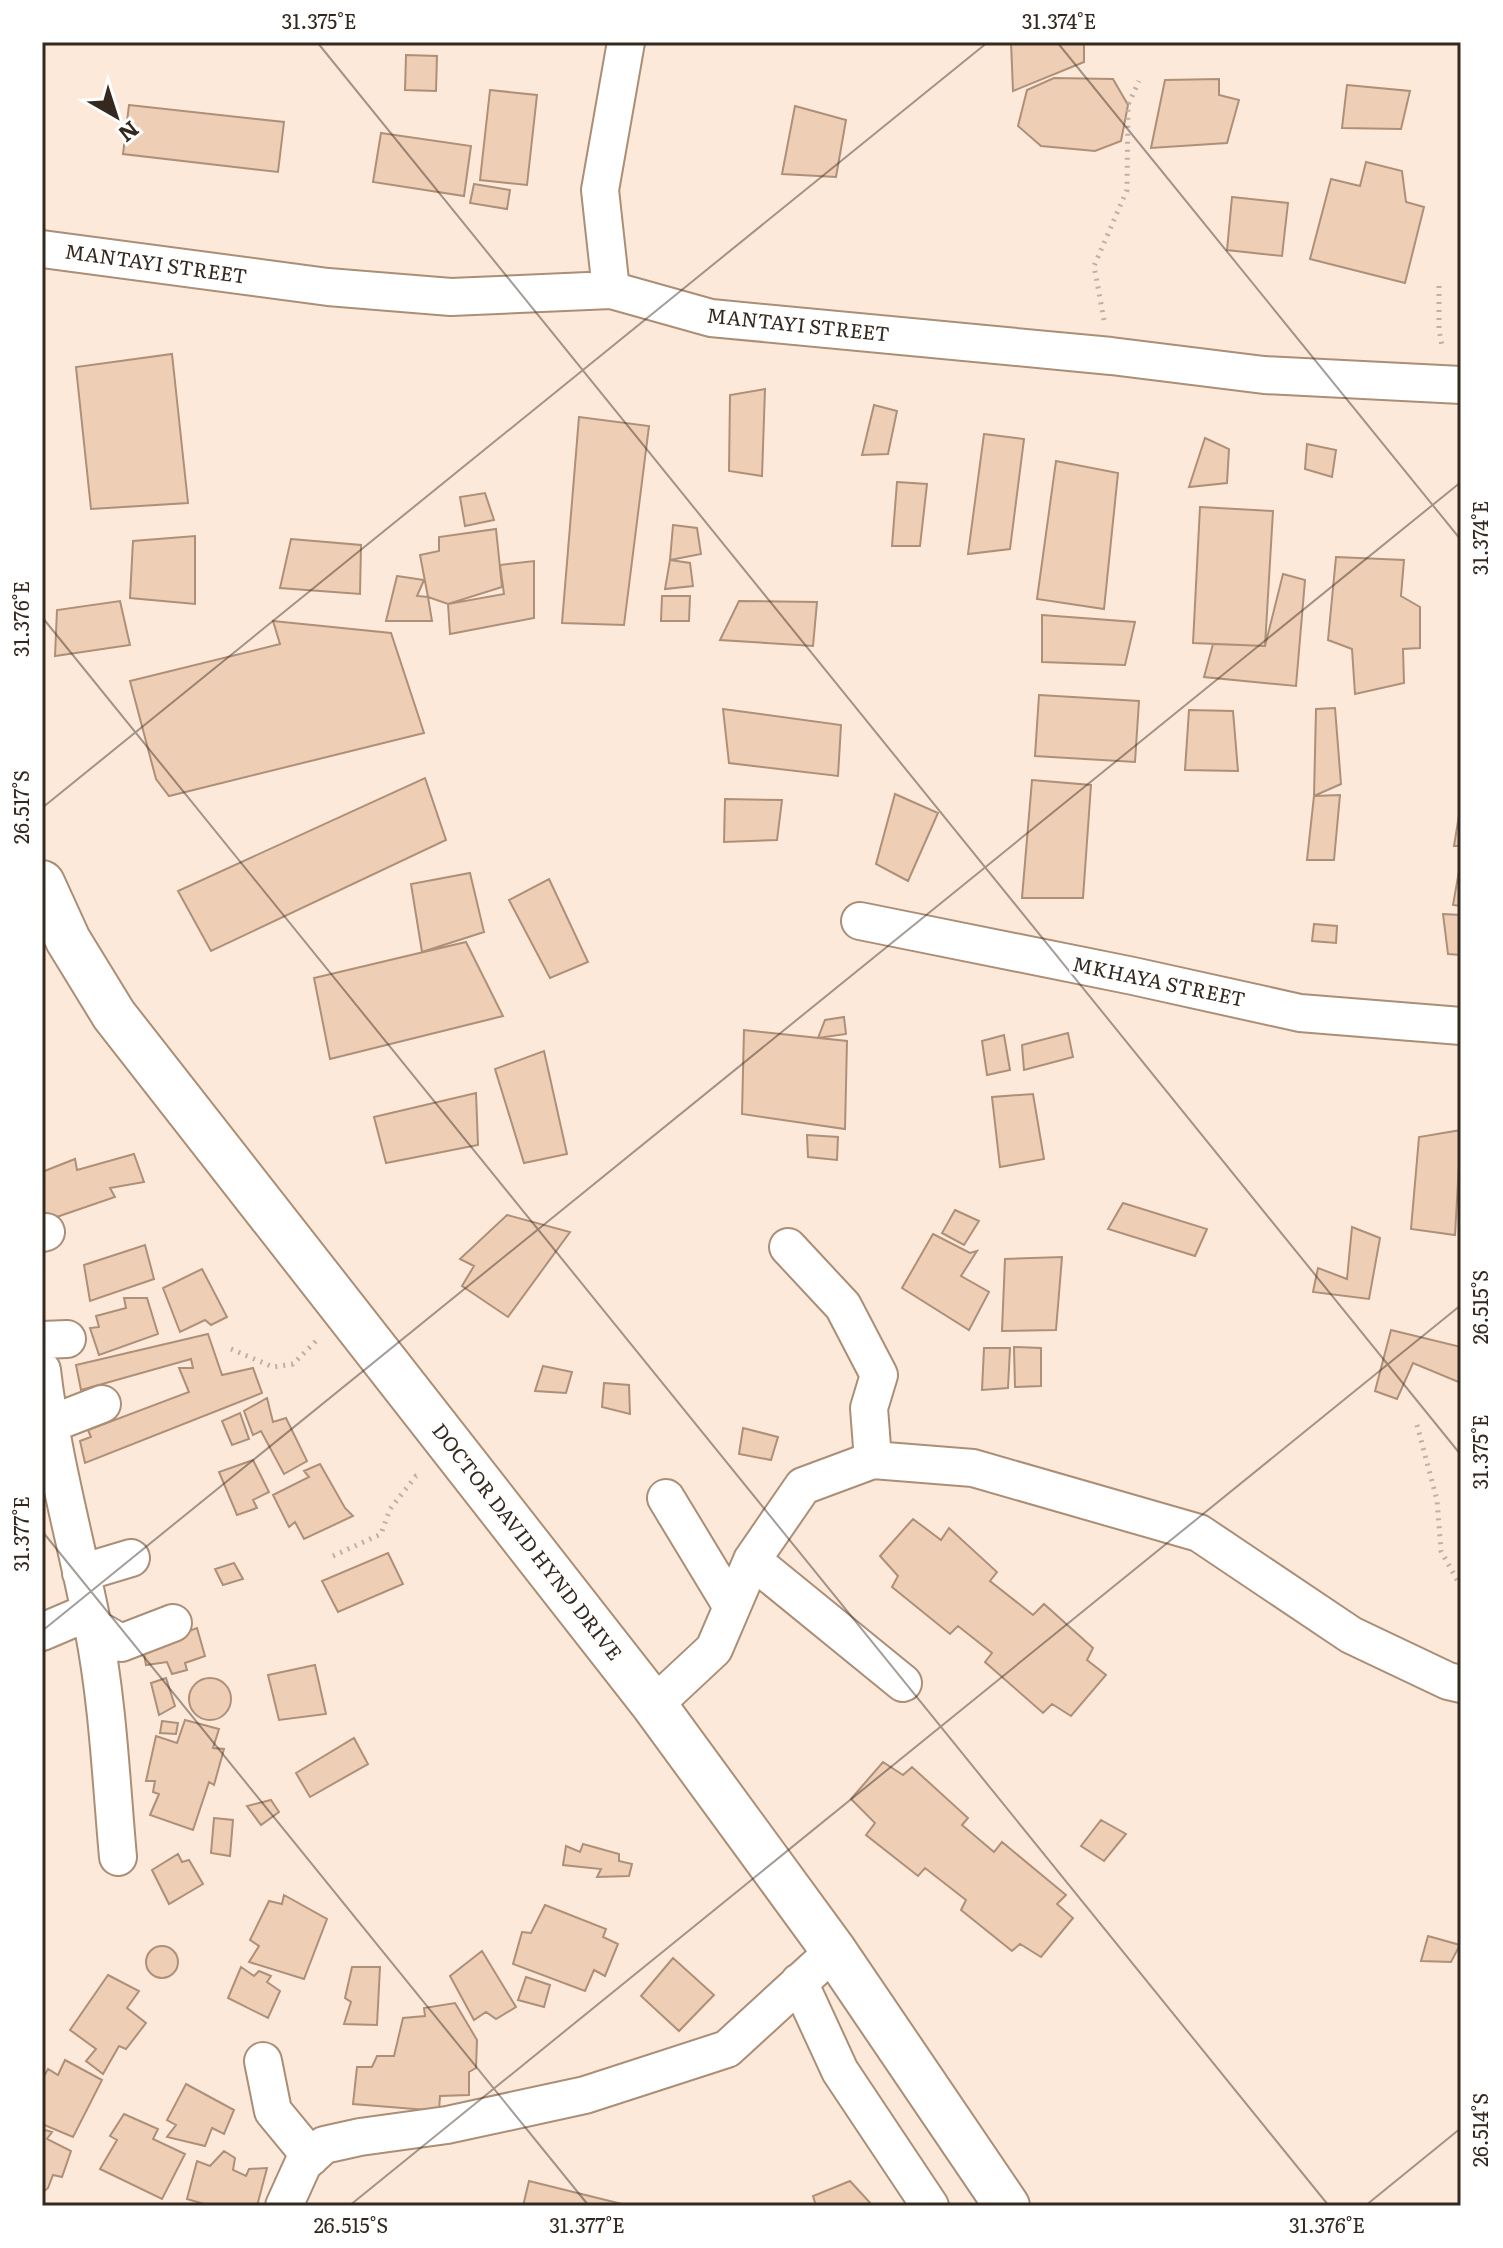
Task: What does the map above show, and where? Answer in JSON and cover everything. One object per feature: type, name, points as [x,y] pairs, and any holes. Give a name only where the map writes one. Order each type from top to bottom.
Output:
[{"type":"main road","name":"DOCTOR DAVID HYND DRIVE","points":[[42,883],[68,940],[114,1015],[654,1705],[834,1951],[1007,2206]]},
{"type":"street","points":[[611,290],[600,190],[626,42]]},
{"type":"street","name":"MANTAYI STREET","points":[[42,249],[328,287],[451,297],[611,290],[711,318],[1111,356],[1264,375],[1456,384]]},
{"type":"street","name":"MKHAYA STREET","points":[[860,921],[1300,1013],[1461,1026]]},
{"type":"street","points":[[788,1247],[843,1306],[879,1375],[869,1408],[873,1460]]},
{"type":"street","points":[[42,1370],[48,1425],[91,1619],[105,1701],[118,1857]]},
{"type":"street","points":[[48,1425],[102,1404]]},
{"type":"street","points":[[654,1705],[714,1649],[752,1560],[803,1486],[873,1460],[973,1468],[1199,1533],[1351,1635],[1448,1681],[1461,1684]]},
{"type":"street","points":[[666,1498],[732,1607]]},
{"type":"street","points":[[81,1573],[131,1558]]},
{"type":"street","points":[[752,1560],[903,1683]]},
{"type":"street","points":[[91,1619],[121,1643],[173,1623]]},
{"type":"street","points":[[42,1632],[91,1619]]},
{"type":"street","points":[[284,2206],[303,2164],[324,2145],[447,2125],[507,2104],[585,2095],[727,2049],[834,1951]]},
{"type":"street","points":[[799,1982],[840,2071],[930,2206]]},
{"type":"street","points":[[263,2061],[273,2111],[311,2157]]},
{"type":"path","points":[[1111,356],[1094,266],[1127,190],[1128,105],[1139,81]]},
{"type":"path","points":[[1439,286],[1439,330],[1456,384]]},
{"type":"path","points":[[231,1349],[273,1367],[293,1364],[346,1312]]},
{"type":"path","points":[[1417,1425],[1437,1500],[1441,1551],[1461,1587]]},
{"type":"path","points":[[333,1556],[381,1534],[390,1509],[416,1476],[465,1463]]},
{"type":"building","points":[[1011,42],[1084,42],[1084,62],[1013,91]]},
{"type":"building","points":[[406,55],[437,56],[436,91],[405,90]]},
{"type":"building","points":[[1054,78],[1113,79],[1128,105],[1121,141],[1095,151],[1041,146],[1018,126],[1027,90]]},
{"type":"building","points":[[1219,79],[1219,95],[1239,100],[1227,143],[1151,148],[1165,80]]},
{"type":"building","points":[[1347,85],[1410,91],[1401,129],[1342,128]]},
{"type":"building","points":[[490,90],[537,95],[527,185],[480,180]]},
{"type":"building","points":[[129,105],[284,122],[278,172],[123,154]]},
{"type":"building","points":[[795,106],[846,120],[836,177],[782,174]]},
{"type":"building","points":[[381,133],[471,146],[464,196],[373,182]]},
{"type":"building","points":[[1366,162],[1402,171],[1406,202],[1424,207],[1405,283],[1310,259],[1331,179],[1360,186]]},
{"type":"building","points":[[474,184],[510,190],[507,209],[470,203]]},
{"type":"building","points":[[1232,197],[1288,203],[1282,256],[1227,250]]},
{"type":"building","points":[[172,354],[188,503],[91,509],[76,367]]},
{"type":"building","points":[[765,389],[762,476],[729,471],[730,395]]},
{"type":"building","points":[[874,405],[897,411],[888,454],[862,455]]},
{"type":"building","points":[[579,417],[649,426],[624,625],[562,623]]},
{"type":"building","points":[[984,434],[1024,439],[1010,549],[968,554]]},
{"type":"building","points":[[1205,438],[1229,449],[1227,483],[1189,487]]},
{"type":"building","points":[[1307,444],[1336,450],[1332,477],[1305,469]]},
{"type":"building","points":[[1056,461],[1118,473],[1104,609],[1037,599]]},
{"type":"building","points":[[897,482],[927,484],[920,546],[892,546]]},
{"type":"building","points":[[485,493],[494,520],[465,526],[460,497]]},
{"type":"building","points":[[1200,507],[1273,511],[1265,646],[1193,643]]},
{"type":"building","points":[[673,525],[697,528],[701,554],[670,560]]},
{"type":"building","points":[[496,529],[502,587],[448,604],[428,597],[420,555],[439,551],[439,537]]},
{"type":"building","points":[[195,536],[195,604],[130,598],[133,541]]},
{"type":"building","points":[[291,539],[361,545],[360,594],[280,588]]},
{"type":"building","points":[[1336,557],[1404,560],[1401,596],[1420,607],[1420,648],[1403,649],[1404,683],[1355,694],[1352,649],[1328,640]]},
{"type":"building","points":[[670,560],[690,563],[693,586],[665,589]]},
{"type":"building","points":[[534,561],[534,618],[450,634],[448,604],[504,594],[500,565]]},
{"type":"building","points":[[1283,574],[1305,580],[1296,686],[1204,677],[1213,644],[1265,646]]},
{"type":"building","points":[[397,576],[424,580],[417,596],[428,597],[432,621],[386,621]]},
{"type":"building","points":[[662,596],[690,596],[689,621],[661,621]]},
{"type":"building","points":[[120,601],[130,645],[55,656],[57,610]]},
{"type":"building","points":[[739,601],[817,602],[813,646],[720,640]]},
{"type":"building","points":[[1042,615],[1135,622],[1125,665],[1042,662]]},
{"type":"building","points":[[273,621],[391,633],[424,733],[169,796],[156,779],[130,681],[280,644]]},
{"type":"building","points":[[1039,695],[1139,701],[1135,762],[1035,756]]},
{"type":"building","points":[[1335,708],[1341,784],[1314,796],[1316,709]]},
{"type":"building","points":[[723,709],[841,725],[838,776],[729,763]]},
{"type":"building","points":[[1189,710],[1233,711],[1238,771],[1185,770]]},
{"type":"building","points":[[425,778],[446,840],[211,951],[178,891]]},
{"type":"building","points":[[1032,780],[1091,785],[1083,898],[1022,898]]},
{"type":"building","points":[[895,794],[938,813],[908,881],[876,864]]},
{"type":"building","points":[[1340,795],[1334,860],[1307,860],[1314,796]]},
{"type":"building","points":[[725,799],[782,800],[777,840],[724,842]]},
{"type":"building","points":[[1461,803],[1461,846],[1454,846]]},
{"type":"building","points":[[1461,860],[1461,906],[1453,905]]},
{"type":"building","points":[[470,873],[484,932],[422,952],[411,884]]},
{"type":"building","points":[[549,879],[588,962],[550,978],[509,900]]},
{"type":"building","points":[[1443,914],[1461,915],[1461,955],[1448,954]]},
{"type":"building","points":[[1314,924],[1337,926],[1336,943],[1312,941]]},
{"type":"building","points":[[466,942],[503,1016],[330,1059],[314,978]]},
{"type":"building","points":[[844,1017],[846,1034],[818,1038],[825,1020]]},
{"type":"building","points":[[744,1030],[847,1041],[845,1129],[742,1114]]},
{"type":"building","points":[[1068,1033],[1073,1057],[1024,1070],[1022,1045]]},
{"type":"building","points":[[1004,1035],[1010,1070],[987,1075],[982,1041]]},
{"type":"building","points":[[544,1051],[567,1154],[524,1163],[495,1069]]},
{"type":"building","points":[[476,1093],[478,1145],[386,1163],[374,1117]]},
{"type":"building","points":[[1033,1094],[1044,1159],[1000,1167],[992,1097]]},
{"type":"building","points":[[1461,1130],[1455,1235],[1411,1229],[1419,1137]]},
{"type":"building","points":[[807,1135],[838,1137],[837,1160],[808,1157]]},
{"type":"building","points":[[134,1154],[144,1182],[110,1188],[115,1197],[42,1222],[42,1172],[75,1159],[77,1170]]},
{"type":"building","points":[[1123,1203],[1207,1229],[1195,1256],[1108,1229]]},
{"type":"building","points":[[955,1210],[979,1221],[964,1245],[942,1233]]},
{"type":"building","points":[[507,1215],[570,1232],[508,1317],[462,1286],[474,1266],[460,1259]]},
{"type":"building","points":[[1352,1227],[1380,1238],[1369,1299],[1313,1292],[1318,1268],[1347,1279]]},
{"type":"building","points":[[933,1234],[970,1253],[977,1251],[961,1276],[989,1292],[969,1330],[902,1288]]},
{"type":"building","points":[[145,1245],[154,1279],[90,1301],[84,1265]]},
{"type":"building","points":[[1062,1257],[1056,1330],[1002,1331],[1005,1259]]},
{"type":"building","points":[[202,1269],[227,1317],[211,1325],[205,1320],[180,1332],[163,1288]]},
{"type":"building","points":[[124,1298],[147,1298],[158,1334],[99,1355],[90,1328],[99,1327],[96,1316],[126,1308]]},
{"type":"building","points":[[1391,1330],[1461,1347],[1461,1383],[1413,1363],[1397,1399],[1375,1391]]},
{"type":"building","points":[[208,1334],[222,1375],[253,1368],[262,1393],[85,1463],[80,1441],[91,1437],[88,1430],[189,1392],[179,1368],[193,1368],[191,1359],[81,1390],[76,1365]]},
{"type":"building","points":[[1014,1347],[1041,1348],[1041,1386],[1015,1387]]},
{"type":"building","points":[[984,1348],[1010,1348],[1008,1388],[982,1390]]},
{"type":"building","points":[[543,1366],[572,1372],[566,1393],[535,1391]]},
{"type":"building","points":[[604,1383],[629,1385],[630,1414],[602,1407]]},
{"type":"building","points":[[267,1398],[273,1422],[286,1418],[307,1461],[284,1474],[261,1431],[253,1435],[244,1411]]},
{"type":"building","points":[[240,1413],[249,1439],[232,1445],[222,1421]]},
{"type":"building","points":[[743,1428],[778,1437],[771,1460],[739,1454]]},
{"type":"building","points":[[253,1460],[269,1492],[253,1500],[257,1508],[237,1515],[219,1472]]},
{"type":"building","points":[[320,1464],[345,1508],[353,1516],[304,1539],[295,1522],[289,1527],[273,1495],[309,1477],[304,1471]]},
{"type":"building","points":[[913,1519],[941,1540],[949,1528],[997,1572],[990,1581],[1033,1615],[1044,1604],[1093,1648],[1087,1660],[1106,1675],[1071,1716],[1052,1704],[1043,1713],[985,1662],[992,1653],[958,1626],[950,1634],[892,1587],[898,1576],[880,1556]]},
{"type":"building","points":[[388,1553],[403,1584],[338,1612],[322,1581]]},
{"type":"building","points":[[234,1563],[243,1579],[223,1585],[215,1569]]},
{"type":"building","points":[[197,1628],[205,1656],[185,1663],[187,1670],[172,1674],[167,1662],[146,1665],[143,1648]]},
{"type":"building","points":[[315,1665],[326,1714],[279,1720],[268,1675]]},
{"type":"building","points":[[166,1678],[175,1706],[159,1715],[151,1683]]},
{"type":"building","points":[[210,1678],[225,1684],[231,1699],[225,1714],[210,1720],[195,1714],[189,1699],[195,1684]]},
{"type":"building","points":[[185,1720],[219,1729],[213,1748],[224,1749],[214,1785],[209,1782],[193,1830],[150,1815],[159,1794],[153,1792],[155,1781],[146,1781],[156,1736],[177,1743]]},
{"type":"building","points":[[162,1721],[178,1723],[176,1734],[160,1733]]},
{"type":"building","points":[[354,1738],[368,1764],[310,1797],[296,1773]]},
{"type":"building","points":[[883,1762],[903,1775],[912,1767],[968,1818],[962,1825],[994,1852],[1002,1842],[1066,1895],[1057,1904],[1073,1918],[1041,1957],[1020,1944],[1012,1951],[961,1910],[966,1900],[925,1868],[918,1876],[866,1835],[875,1823],[851,1799]]},
{"type":"building","points":[[271,1800],[279,1812],[261,1825],[247,1806]]},
{"type":"building","points":[[214,1818],[233,1820],[230,1856],[211,1853]]},
{"type":"building","points":[[1101,1820],[1126,1834],[1104,1861],[1081,1846]]},
{"type":"building","points":[[583,1844],[619,1854],[619,1861],[632,1864],[629,1876],[597,1877],[601,1869],[563,1865],[566,1846],[580,1852]]},
{"type":"building","points":[[178,1854],[182,1862],[189,1860],[203,1884],[169,1904],[152,1870]]},
{"type":"building","points":[[284,1895],[327,1919],[304,1979],[249,1962],[259,1946],[250,1940],[269,1901],[282,1904]]},
{"type":"building","points":[[545,1905],[606,1929],[603,1937],[618,1944],[605,1976],[594,1970],[585,1991],[513,1964],[522,1932],[531,1933]]},
{"type":"building","points":[[1428,1936],[1460,1945],[1451,1962],[1421,1961]]},
{"type":"building","points":[[162,1946],[174,1950],[178,1962],[174,1974],[162,1978],[150,1974],[146,1962],[150,1950]]},
{"type":"building","points":[[482,1951],[516,2007],[496,2019],[486,2012],[474,2020],[450,1976]]},
{"type":"building","points":[[673,1958],[714,1995],[679,2031],[641,1996]]},
{"type":"building","points":[[241,1967],[254,1976],[259,1971],[271,1976],[267,1982],[280,1991],[268,2018],[228,1998]]},
{"type":"building","points":[[352,1967],[380,1967],[377,2025],[344,2024],[351,2002],[345,1998]]},
{"type":"building","points":[[108,1975],[139,1991],[127,2008],[146,2023],[126,2049],[119,2046],[103,2074],[86,2061],[96,2049],[70,2030]]},
{"type":"building","points":[[526,1977],[550,1985],[544,2007],[518,2000]]},
{"type":"building","points":[[455,2003],[477,2040],[476,2068],[469,2072],[469,2095],[440,2096],[439,2111],[353,2104],[357,2067],[372,2067],[377,2056],[394,2056],[403,2018],[425,2016],[424,2008]]},
{"type":"building","points":[[65,2060],[102,2080],[73,2137],[42,2124],[42,2080],[48,2069],[58,2075]]},
{"type":"building","points":[[186,2084],[234,2110],[224,2134],[212,2128],[205,2146],[167,2137],[176,2125],[167,2120]]},
{"type":"building","points":[[124,2114],[158,2129],[153,2139],[185,2154],[162,2199],[100,2169],[117,2140],[110,2136]]},
{"type":"building","points":[[42,2129],[52,2132],[47,2139],[71,2151],[62,2177],[53,2175],[48,2188],[42,2193]]},
{"type":"building","points":[[224,2151],[235,2158],[233,2170],[246,2176],[249,2169],[267,2168],[257,2206],[211,2206],[187,2199],[197,2161],[210,2166]]},
{"type":"building","points":[[529,2181],[630,2206],[523,2206]]},
{"type":"building","points":[[850,2181],[873,2206],[816,2206],[813,2196]]}]
